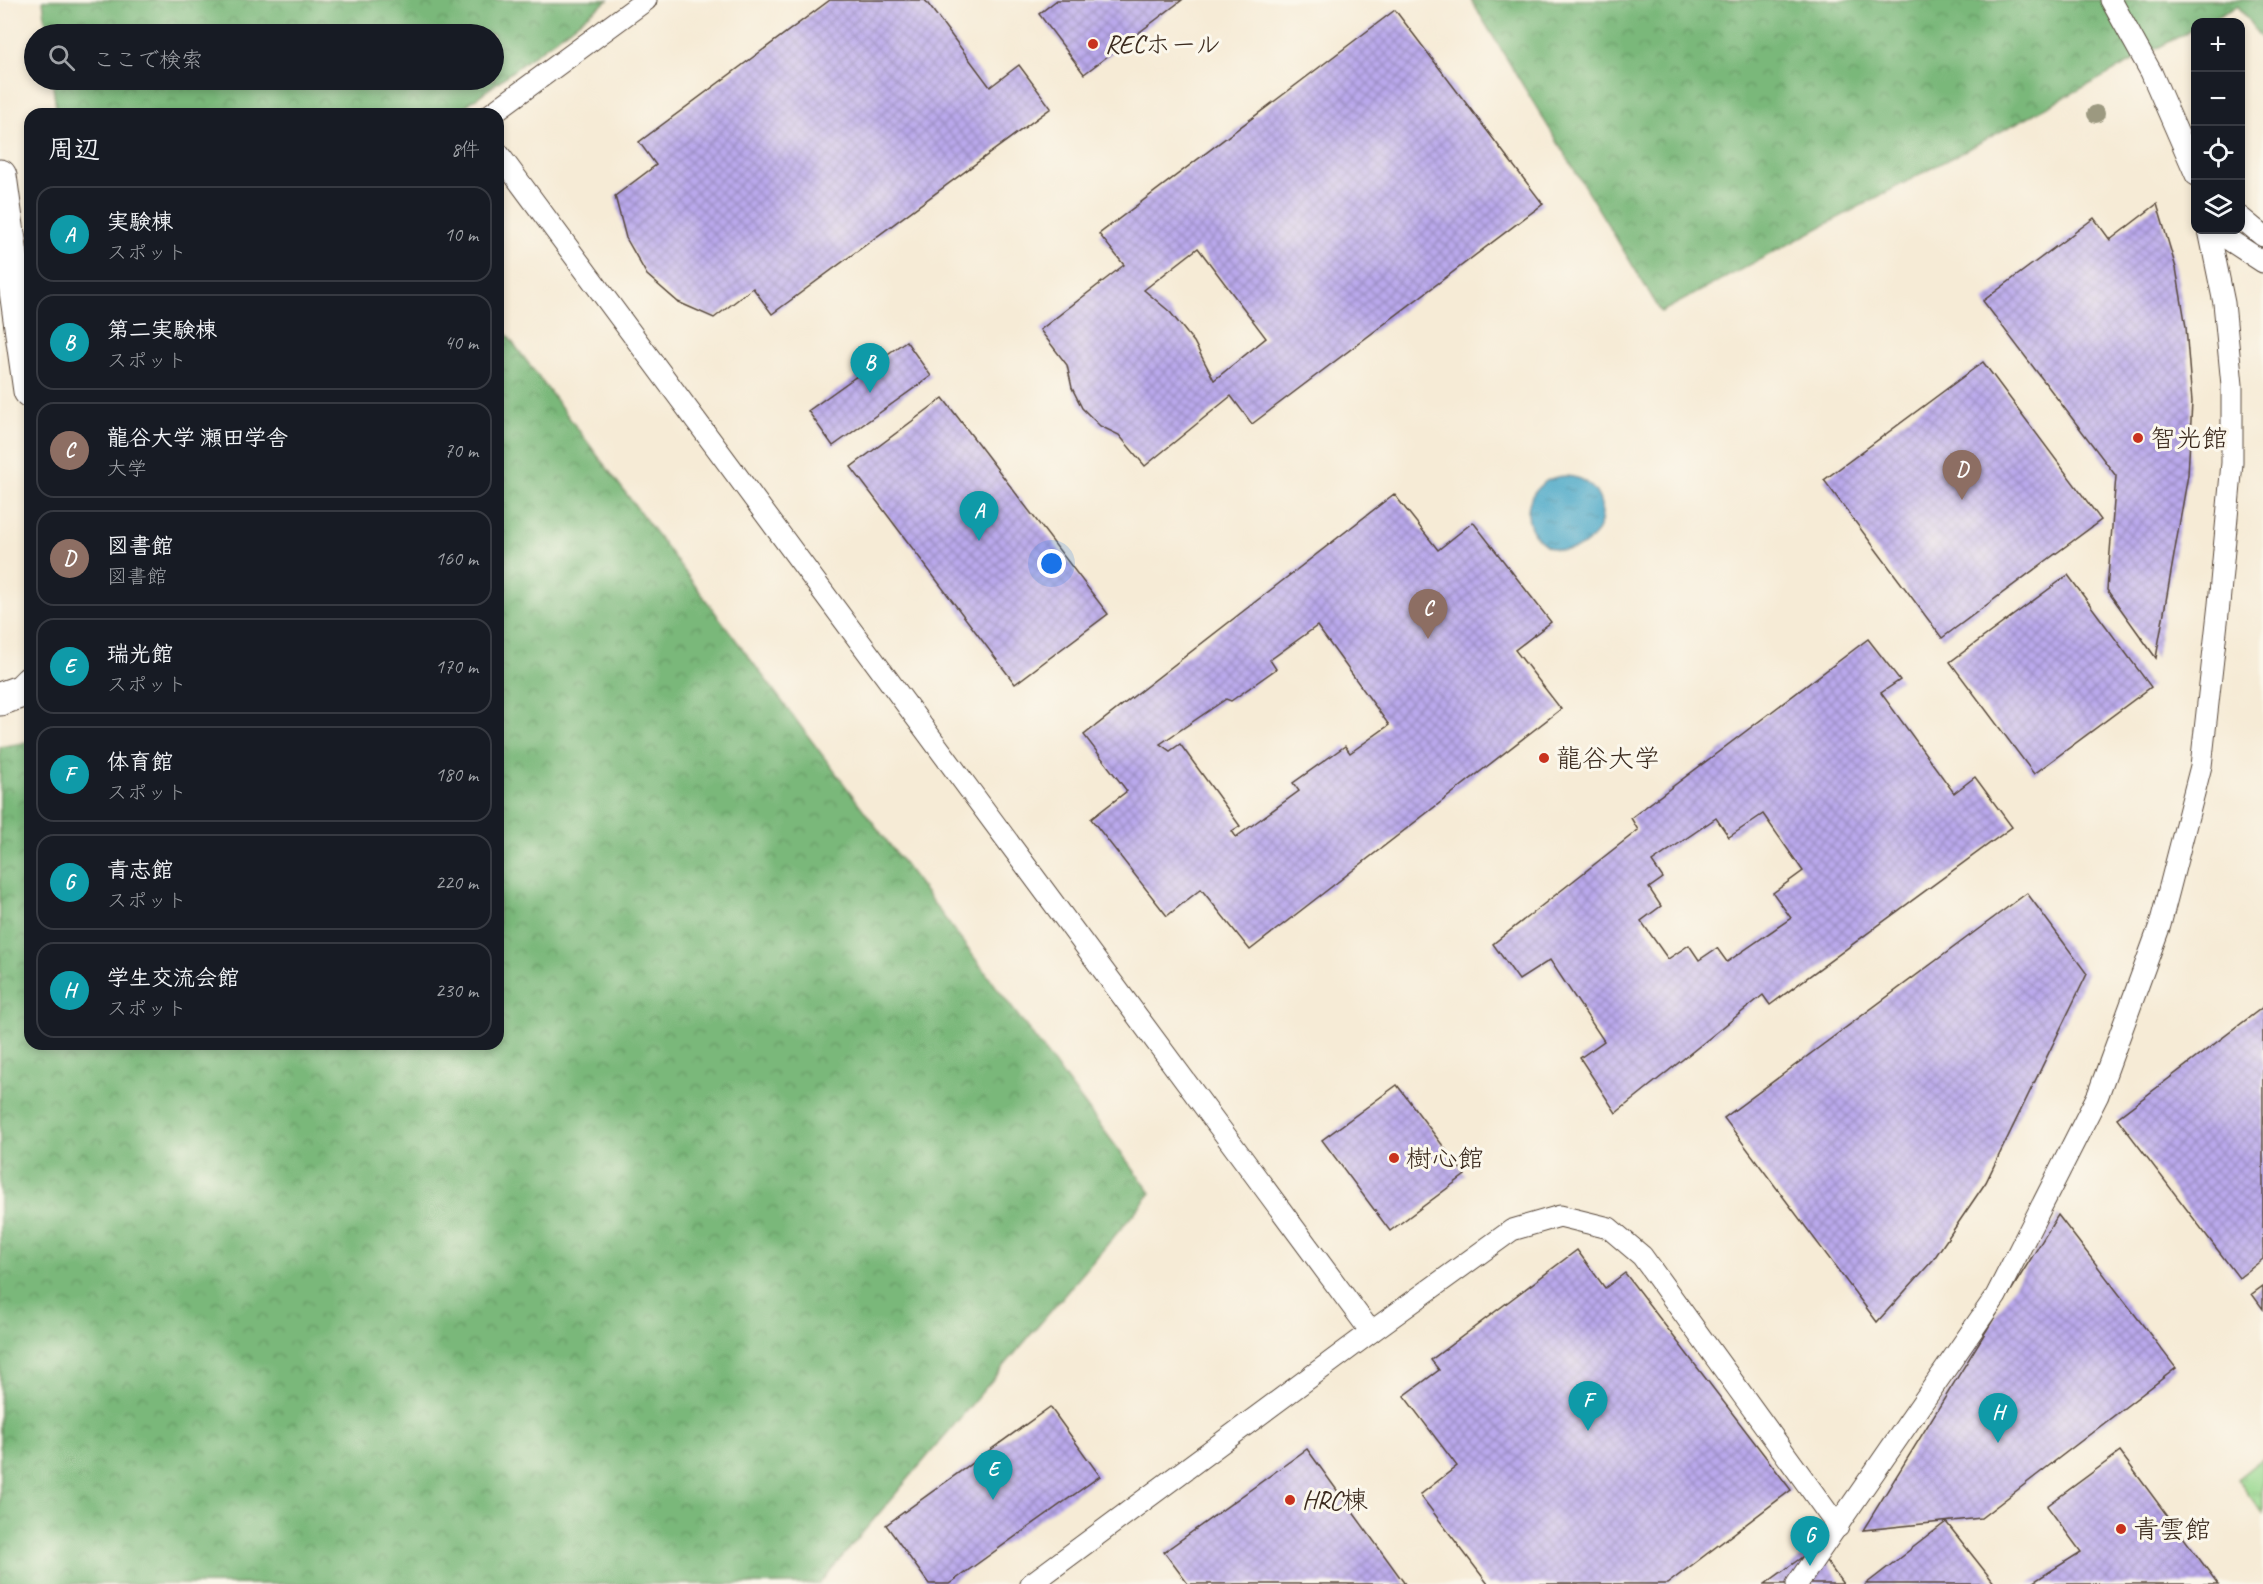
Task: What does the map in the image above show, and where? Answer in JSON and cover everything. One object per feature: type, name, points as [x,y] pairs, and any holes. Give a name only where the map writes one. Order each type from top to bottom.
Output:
[{"type":"street","points":[[0,176],[24,348]]},
{"type":"street","points":[[0,699],[24,688]]},
{"type":"lane","points":[[499,108],[646,0]]},
{"type":"lane","points":[[2111,0],[2151,72],[2191,164]]},
{"type":"lane","points":[[504,161],[1371,1332]]},
{"type":"lane","points":[[2245,220],[2263,236]]},
{"type":"lane","points":[[1797,1584],[1996,1296],[2098,1095],[2160,925],[2200,766],[2219,604],[2232,463],[2232,385],[2225,314],[2209,234]]},
{"type":"lane","points":[[2220,234],[2263,262]]},
{"type":"lane","points":[[1031,1584],[1512,1230],[1560,1216],[1610,1228],[1642,1257],[1838,1527]]},
{"type":"green space","points":[[43,0],[608,0],[504,77],[504,24],[46,24]]},
{"type":"green space","points":[[1471,0],[2263,0],[2263,41],[2238,6],[2214,18],[2191,18],[2191,30],[1661,312]]},
{"type":"green space","points":[[53,90],[487,90],[463,108],[56,108]]},
{"type":"green space","points":[[504,331],[1151,1193],[819,1584],[0,1584],[0,747],[24,743],[24,1050],[504,1050]]},
{"type":"green space","points":[[2263,1458],[2263,1514],[2237,1479]]},
{"type":"water","points":[[1565,476],[1579,479],[1591,487],[1599,499],[1602,513],[1599,527],[1591,539],[1579,547],[1565,550],[1551,547],[1539,539],[1531,527],[1528,513],[1531,499],[1539,487],[1551,479]]},
{"type":"building","points":[[830,0],[925,0],[990,87],[1019,65],[1051,108],[772,314],[753,288],[714,318],[678,302],[647,275],[626,238],[615,196],[656,165],[639,142]]},
{"type":"building","name":"RECホール","points":[[1057,0],[1182,0],[1084,74],[1039,14]]},
{"type":"building","points":[[1395,10],[1543,204],[1252,424],[1231,396],[1145,466],[1119,435],[1100,426],[1082,408],[1072,388],[1067,365],[1040,330],[1124,265],[1099,234]],"holes":[[[1198,248],[1266,338],[1214,380],[1194,342],[1170,312],[1144,290]]]},
{"type":"building","name":"智光館","points":[[2157,204],[2176,268],[2186,327],[2192,402],[2188,475],[2156,658],[2107,590],[2116,476],[1983,301],[2094,218],[2110,240]]},
{"type":"building","points":[[906,341],[931,376],[833,446],[808,411]]},
{"type":"building","points":[[1983,362],[2101,520],[1942,638],[1824,480]]},
{"type":"building","points":[[943,398],[1108,614],[1015,684],[851,467]]},
{"type":"building","points":[[1394,494],[1438,550],[1473,522],[1551,622],[1515,650],[1561,709],[1250,950],[1201,889],[1167,916],[1091,819],[1127,791],[1084,735]],"holes":[[[1317,626],[1389,725],[1350,753],[1345,746],[1293,783],[1299,791],[1236,837],[1232,831],[1240,826],[1180,744],[1170,751],[1160,744],[1226,699],[1231,701],[1276,669],[1270,660]]]},
{"type":"building","points":[[2068,575],[2151,687],[2034,774],[1950,662]]},
{"type":"building","points":[[1868,639],[1900,680],[1881,693],[1954,793],[1975,777],[2012,827],[1770,1005],[1763,995],[1616,1113],[1580,1058],[1604,1041],[1550,960],[1519,980],[1493,944],[1638,830],[1631,818]],"holes":[[[1763,814],[1803,871],[1773,893],[1791,918],[1727,962],[1717,948],[1699,960],[1689,945],[1668,959],[1641,921],[1661,906],[1649,888],[1663,878],[1652,862],[1716,818],[1729,837]]]},
{"type":"building","points":[[2027,893],[2087,974],[1986,1182],[1933,1260],[1877,1322],[1724,1118]]},
{"type":"building","points":[[2263,1007],[2263,1259],[2239,1278],[2117,1118]]},
{"type":"building","name":"樹心館","points":[[1397,1085],[1465,1175],[1390,1231],[1322,1140]]},
{"type":"building","points":[[2058,1215],[2176,1368],[1981,1518],[1863,1530]]},
{"type":"building","points":[[1577,1250],[1605,1288],[1625,1273],[1791,1490],[1667,1584],[1488,1584],[1420,1495],[1457,1466],[1404,1396],[1439,1370],[1431,1360]]},
{"type":"building","points":[[2263,1286],[2263,1309],[2252,1294]]},
{"type":"building","points":[[1050,1407],[1100,1476],[949,1584],[929,1584],[886,1525]]},
{"type":"building","name":"HRC棟","points":[[1307,1449],[1405,1584],[1188,1584],[1164,1552]]},
{"type":"building","name":"青雲館","points":[[2120,1452],[2218,1584],[2030,1584],[2081,1552],[2047,1506]]},
{"type":"building","points":[[1946,1522],[1995,1584],[1866,1584]]},
{"type":"building","points":[[1816,1547],[1843,1584],[1765,1584]]},
{"type":"place","name":"RECホール","points":[[1093,44]]},
{"type":"place","name":"第二実験棟","points":[[870,393]]},
{"type":"place","name":"智光館","points":[[2138,438]]},
{"type":"place","name":"図書館","points":[[1962,500]]},
{"type":"place","name":"実験棟","points":[[979,541]]},
{"type":"place","name":"龍谷大学 瀬田学舎","points":[[1428,639]]},
{"type":"place","name":"龍谷大学","points":[[1544,758]]},
{"type":"place","name":"樹心館","points":[[1394,1158]]},
{"type":"place","name":"体育館","points":[[1588,1431]]},
{"type":"place","name":"学生交流会館","points":[[1998,1443]]},
{"type":"place","name":"瑞光館","points":[[993,1500]]},
{"type":"place","name":"HRC棟","points":[[1290,1500]]},
{"type":"place","name":"青雲館","points":[[2121,1529]]},
{"type":"place","name":"青志館","points":[[1810,1566]]}]
